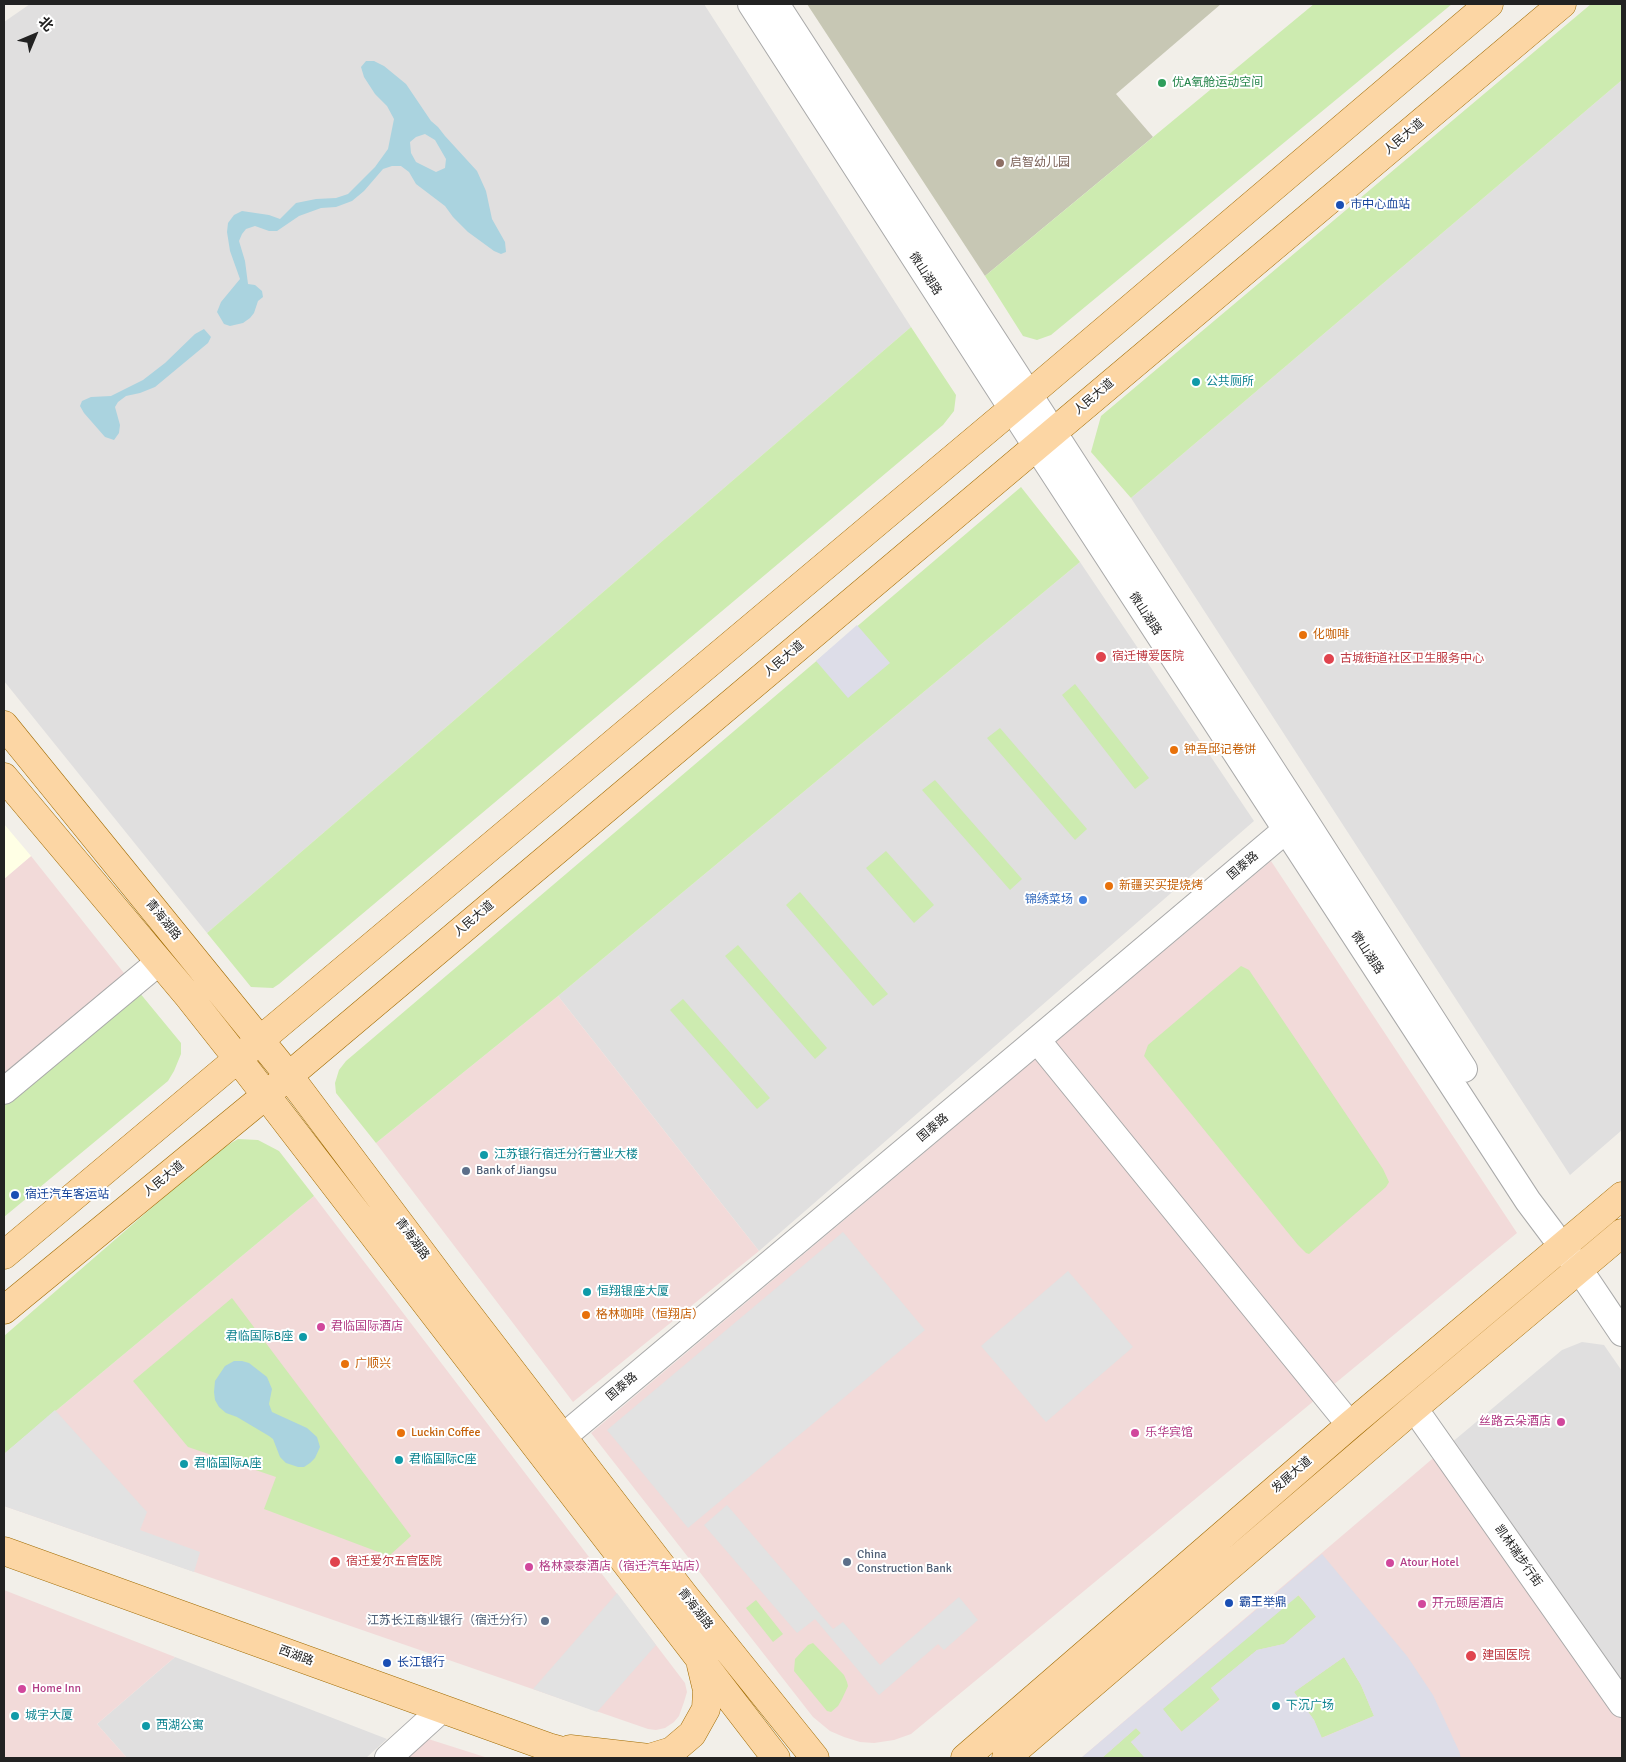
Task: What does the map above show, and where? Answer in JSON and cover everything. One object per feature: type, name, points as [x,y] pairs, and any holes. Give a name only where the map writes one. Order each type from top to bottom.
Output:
[{"type":"main road","points":[[4,1255],[1020,402],[1489,4]]},
{"type":"main road","name":"人民大道","points":[[4,1310],[289,1076],[1562,4]]},
{"type":"main road","name":"青海湖路","points":[[4,725],[289,1076],[562,1438],[755,1685],[815,1758]]},
{"type":"main road","points":[[4,777],[238,1059],[776,1758]]},
{"type":"main road","name":"发展大道","points":[[965,1758],[1350,1425],[1622,1196]]},
{"type":"main road","points":[[1006,1758],[1414,1408],[1622,1233]]},
{"type":"main road","name":"西湖路","points":[[4,1551],[548,1747],[588,1758]]},
{"type":"main road","points":[[548,1747],[649,1758],[672,1751],[692,1734],[706,1709],[707,1690],[700,1661]]},
{"type":"main road","points":[[755,1685],[828,1758]]},
{"type":"main road","points":[[946,1758],[967,1745],[1044,1688]]},
{"type":"main road","points":[[1028,1758],[1060,1710]]},
{"type":"main road","points":[[548,1747],[573,1758]]},
{"type":"street","name":"微山湖路","points":[[751,4],[1020,402],[1294,822],[1543,1193],[1568,1241],[1579,1269],[1622,1333]]},
{"type":"street","name":"微山湖路","points":[[776,4],[1020,402]]},
{"type":"street","name":"国泰路","points":[[562,1438],[1294,822]]},
{"type":"street","points":[[4,1091],[159,962]]},
{"type":"street","points":[[1037,1040],[1350,1425]]},
{"type":"street","name":"凯林瑞步行街","points":[[1414,1408],[1622,1704]]},
{"type":"street","points":[[388,1758],[442,1709]]},
{"type":"shaded area","points":[[30,4],[704,4],[911,327],[207,933],[4,681],[4,22]]},
{"type":"shaded area","points":[[807,4],[1221,4],[1116,94],[1153,137],[985,276]]},
{"type":"shaded area","points":[[1622,80],[1622,1130],[1570,1175],[1131,498]]},
{"type":"shaded area","points":[[1080,562],[1254,821],[759,1251],[558,996]]},
{"type":"shaded area","points":[[857,625],[890,663],[848,698],[816,661]]},
{"type":"shaded area","points":[[4,824],[31,856],[4,879]]},
{"type":"shaded area","points":[[31,856],[139,992],[4,1106],[4,879]]},
{"type":"shaded area","points":[[1271,861],[1517,1233],[911,1734],[894,1740],[874,1743],[860,1742],[830,1731],[813,1717],[591,1433]]},
{"type":"shaded area","points":[[558,996],[759,1251],[573,1402],[376,1143]]},
{"type":"shaded area","points":[[314,1196],[685,1683],[687,1692],[679,1716],[674,1722],[665,1728],[648,1729],[4,1506],[4,1454]]},
{"type":"shaded area","points":[[843,1232],[925,1330],[688,1528],[607,1430]]},
{"type":"shaded area","points":[[1068,1271],[1133,1347],[1046,1422],[981,1346]]},
{"type":"shaded area","points":[[1582,1342],[1604,1345],[1622,1371],[1622,1715],[1438,1454],[1562,1350]]},
{"type":"shaded area","points":[[55,1410],[147,1512],[140,1530],[200,1552],[194,1572],[4,1506],[4,1454]]},
{"type":"shaded area","points":[[1438,1454],[1622,1715],[1622,1758],[1081,1758]]},
{"type":"shaded area","points":[[727,1505],[833,1629],[843,1622],[880,1665],[959,1597],[978,1620],[944,1650],[938,1644],[879,1695],[815,1619],[797,1633],[704,1525]]},
{"type":"shaded area","points":[[1322,1554],[1407,1656],[1433,1695],[1461,1758],[1145,1758],[1131,1742],[1141,1733],[1136,1728],[1102,1758],[1081,1758]],"holes":[[[1299,1595],[1316,1617],[1284,1644],[1257,1650],[1211,1688],[1220,1700],[1181,1732],[1163,1709]],[[1344,1657],[1361,1685],[1374,1716],[1322,1738],[1314,1720],[1294,1692]]]},
{"type":"shaded area","points":[[4,1590],[175,1657],[97,1724],[127,1758],[4,1758]]},
{"type":"shaded area","points":[[617,1593],[656,1645],[597,1712],[533,1689]]},
{"type":"shaded area","name":"西湖公寓","points":[[175,1657],[387,1739],[366,1758],[127,1758],[97,1724]]},
{"type":"shaded area","points":[[422,1737],[488,1758],[399,1758]]},
{"type":"green space","points":[[1314,4],[1452,4],[1051,335],[1037,340],[1023,336],[985,276]]},
{"type":"green space","points":[[1591,4],[1622,4],[1622,80],[1131,498],[1091,452],[1101,416]]},
{"type":"green space","points":[[911,327],[956,395],[954,411],[943,425],[279,984],[273,988],[251,987],[207,933]]},
{"type":"green space","points":[[1021,487],[1080,562],[558,996],[376,1143],[336,1093],[335,1083],[339,1070],[346,1061]]},
{"type":"green space","points":[[1075,684],[1149,778],[1135,789],[1062,695]]},
{"type":"green space","points":[[1000,728],[1087,829],[1075,840],[987,738]]},
{"type":"green space","points":[[935,780],[1022,879],[1010,890],[922,790]]},
{"type":"green space","points":[[886,851],[934,905],[914,923],[866,868]]},
{"type":"green space","points":[[800,892],[888,994],[873,1006],[786,905]]},
{"type":"green space","points":[[738,945],[827,1048],[815,1059],[725,956]]},
{"type":"green space","points":[[1241,966],[1249,970],[1383,1169],[1389,1182],[1386,1187],[1309,1254],[1298,1245],[1144,1056],[1148,1045]]},
{"type":"green space","points":[[139,992],[181,1043],[181,1054],[168,1081],[4,1217],[4,1106]]},
{"type":"green space","points":[[683,999],[770,1098],[757,1109],[670,1010]]},
{"type":"green space","points":[[238,1139],[258,1140],[279,1151],[314,1196],[4,1454],[4,1336],[216,1152]]},
{"type":"green space","points":[[232,1298],[411,1536],[389,1556],[264,1509],[276,1477],[188,1447],[133,1381]]},
{"type":"green space","points":[[1298,1595],[1317,1616],[1284,1644],[1257,1650],[1211,1688],[1220,1699],[1182,1732],[1162,1709]]},
{"type":"green space","points":[[756,1600],[783,1634],[773,1642],[746,1608]]},
{"type":"green space","points":[[813,1643],[844,1675],[847,1682],[848,1686],[842,1699],[831,1712],[827,1711],[794,1671],[795,1659],[808,1645]]},
{"type":"green space","points":[[1344,1657],[1361,1685],[1374,1716],[1321,1738],[1314,1720],[1294,1692]]},
{"type":"green space","points":[[1136,1728],[1141,1733],[1131,1742],[1145,1758],[1102,1758]]},
{"type":"water","points":[[366,61],[374,61],[384,66],[406,84],[431,121],[477,171],[486,191],[492,219],[505,242],[506,252],[501,254],[494,251],[468,232],[445,206],[416,184],[409,172],[401,166],[392,166],[383,169],[364,191],[352,201],[336,207],[321,208],[299,216],[277,231],[269,231],[255,226],[246,229],[239,241],[245,261],[248,284],[255,285],[262,291],[263,297],[258,301],[254,313],[243,323],[230,326],[224,324],[217,312],[221,302],[240,279],[230,251],[227,232],[228,223],[234,215],[242,211],[269,215],[280,219],[296,203],[336,198],[348,194],[375,167],[388,149],[394,119],[387,106],[375,94],[364,77],[361,67]],"holes":[[[425,134],[435,140],[446,159],[445,168],[436,172],[416,162],[411,153],[410,142],[416,137]]]},
{"type":"water","points":[[204,329],[211,337],[208,343],[155,387],[126,396],[118,402],[115,407],[120,425],[119,433],[114,440],[105,437],[84,413],[80,406],[82,401],[91,397],[111,396],[143,380],[165,363],[195,334]]},
{"type":"water","points":[[234,1361],[249,1363],[267,1377],[272,1389],[269,1404],[272,1412],[307,1428],[317,1437],[320,1447],[315,1458],[310,1463],[304,1467],[298,1467],[286,1463],[280,1457],[273,1439],[237,1417],[226,1413],[219,1407],[215,1400],[215,1381],[225,1366]]},
{"type":"place","name":"优A氧舱运动空间","points":[[1162,83]]},
{"type":"place","name":"启智幼儿园","points":[[1000,163]]},
{"type":"place","name":"市中心血站","points":[[1340,205]]},
{"type":"place","name":"公共厕所","points":[[1196,382]]},
{"type":"place","name":"化咖啡","points":[[1303,635]]},
{"type":"place","name":"宿迁博爱医院","points":[[1101,657]]},
{"type":"place","name":"古城街道社区卫生服务中心","points":[[1329,659]]},
{"type":"place","name":"钟吾邱记卷饼","points":[[1174,750]]},
{"type":"place","name":"新疆买买提烧烤","points":[[1109,886]]},
{"type":"place","name":"锦绣菜场","points":[[1083,900]]},
{"type":"place","name":"江苏银行宿迁分行营业大楼","points":[[484,1155]]},
{"type":"place","name":"Bank of Jiangsu","points":[[466,1171]]},
{"type":"place","name":"宿迁汽车客运站","points":[[15,1195]]},
{"type":"place","name":"恒翔银座大厦","points":[[587,1292]]},
{"type":"place","name":"格林咖啡（恒翔店）","points":[[586,1315]]},
{"type":"place","name":"君临国际酒店","points":[[321,1327]]},
{"type":"place","name":"君临国际B座","points":[[303,1337]]},
{"type":"place","name":"广顺兴","points":[[345,1364]]},
{"type":"place","name":"丝路云朵酒店","points":[[1561,1422]]},
{"type":"place","name":"Luckin Coffee","points":[[401,1433]]},
{"type":"place","name":"乐华宾馆","points":[[1135,1433]]},
{"type":"place","name":"君临国际C座","points":[[399,1460]]},
{"type":"place","name":"君临国际A座","points":[[184,1464]]},
{"type":"place","name":"宿迁爱尔五官医院","points":[[335,1562]]},
{"type":"place","name":"China Construction Bank","points":[[847,1562]]},
{"type":"place","name":"Atour Hotel","points":[[1390,1563]]},
{"type":"place","name":"格林豪泰酒店（宿迁汽车站店）","points":[[529,1567]]},
{"type":"place","name":"霸王举鼎","points":[[1229,1603]]},
{"type":"place","name":"开元颐居酒店","points":[[1422,1604]]},
{"type":"place","name":"江苏长江商业银行（宿迁分行）","points":[[545,1621]]},
{"type":"place","name":"建国医院","points":[[1471,1656]]},
{"type":"place","name":"长江银行","points":[[387,1663]]},
{"type":"place","name":"Home Inn","points":[[22,1689]]},
{"type":"place","name":"下沉广场","points":[[1276,1706]]},
{"type":"place","name":"城宇大厦","points":[[15,1716]]},
{"type":"place","name":"西湖公寓","points":[[146,1726]]}]
